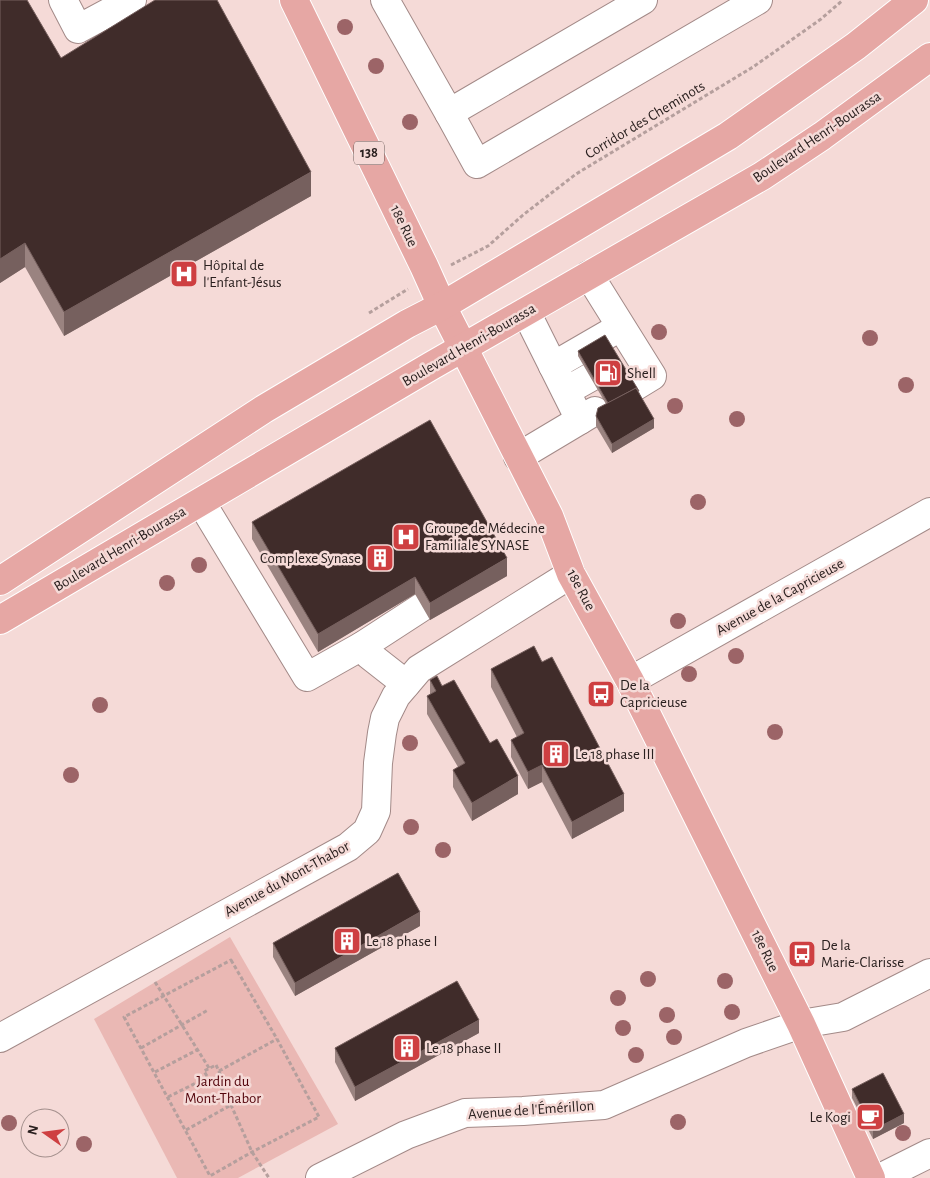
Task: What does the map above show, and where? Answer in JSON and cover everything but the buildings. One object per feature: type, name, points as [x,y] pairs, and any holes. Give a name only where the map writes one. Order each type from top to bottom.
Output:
[{"type":"main road","name":"18e Rue","points":[[294,0],[442,306],[548,516],[571,574],[630,681],[801,1024],[871,1178]]},
{"type":"main road","points":[[0,581],[264,409],[728,136],[856,46],[914,0]]},
{"type":"main road","name":"Boulevard Henri-Bourassa","points":[[0,620],[463,348],[762,176],[822,136],[930,57]]},
{"type":"street","points":[[62,0],[78,29],[132,0]]},
{"type":"street","points":[[385,0],[477,164],[758,0]]},
{"type":"street","points":[[449,113],[643,0]]},
{"type":"street","points":[[589,275],[621,327],[627,355],[652,376],[634,387]]},
{"type":"street","points":[[526,312],[580,420]]},
{"type":"street","points":[[553,366],[621,327]]},
{"type":"street","points":[[566,391],[591,377]]},
{"type":"street","points":[[518,457],[607,404]]},
{"type":"street","points":[[201,502],[307,677],[362,646],[422,607]]},
{"type":"street","name":"Avenue de la Capricieuse","points":[[630,681],[930,512]]},
{"type":"street","name":"Avenue du Mont-Thabor","points":[[0,1038],[348,847],[367,831],[376,811],[378,763],[385,718],[396,696],[419,669],[571,574]]},
{"type":"street","points":[[362,646],[370,655],[406,684]]},
{"type":"street","name":"Avenue de l'Émérillon","points":[[320,1178],[406,1135],[465,1113],[523,1112],[604,1105],[746,1043],[801,1024],[842,1017],[930,973]]},
{"type":"street","points":[[880,1178],[930,1153]]},
{"type":"path","name":"Corridor des Cheminots","points":[[461,259],[488,246],[523,215],[576,174],[753,67],[821,19],[843,0]]},
{"type":"path","points":[[369,313],[395,296]]},
{"type":"path","points":[[141,960],[209,1068]]},
{"type":"path","points":[[231,960],[277,1039],[319,1117],[210,1176],[124,1017],[231,960]]},
{"type":"path","points":[[141,1048],[208,1010]]},
{"type":"path","points":[[219,1071],[277,1039]]},
{"type":"path","points":[[154,1072],[197,1050]]},
{"type":"path","points":[[216,1065],[219,1071],[223,1080],[212,1085],[204,1071],[216,1065]]},
{"type":"path","points":[[168,1097],[208,1077]]},
{"type":"path","points":[[218,1082],[231,1105],[252,1152],[269,1178]]},
{"type":"path","points":[[186,1130],[231,1105]]},
{"type":"green space","name":"Jardin du Mont-Thabor","points":[[230,937],[338,1124],[238,1178],[177,1178],[94,1019]]},
{"type":"place","name":"Hôpital de l'Enfant-Jésus","points":[[184,274]]},
{"type":"place","name":"Shell","points":[[608,373]]},
{"type":"place","name":"Groupe de Médecine Familiale SYNASE","points":[[406,537]]},
{"type":"place","name":"Complexe Synase","points":[[380,558]]},
{"type":"place","name":"De la Capricieuse","points":[[601,694]]},
{"type":"place","name":"Le 18 phase III","points":[[556,754]]},
{"type":"place","name":"Le 18 phase I","points":[[347,941]]},
{"type":"place","name":"De la Marie-Clarisse","points":[[802,954]]},
{"type":"place","name":"Le 18 phase II","points":[[407,1048]]},
{"type":"place","name":"Le Kogi","points":[[870,1117]]}]
